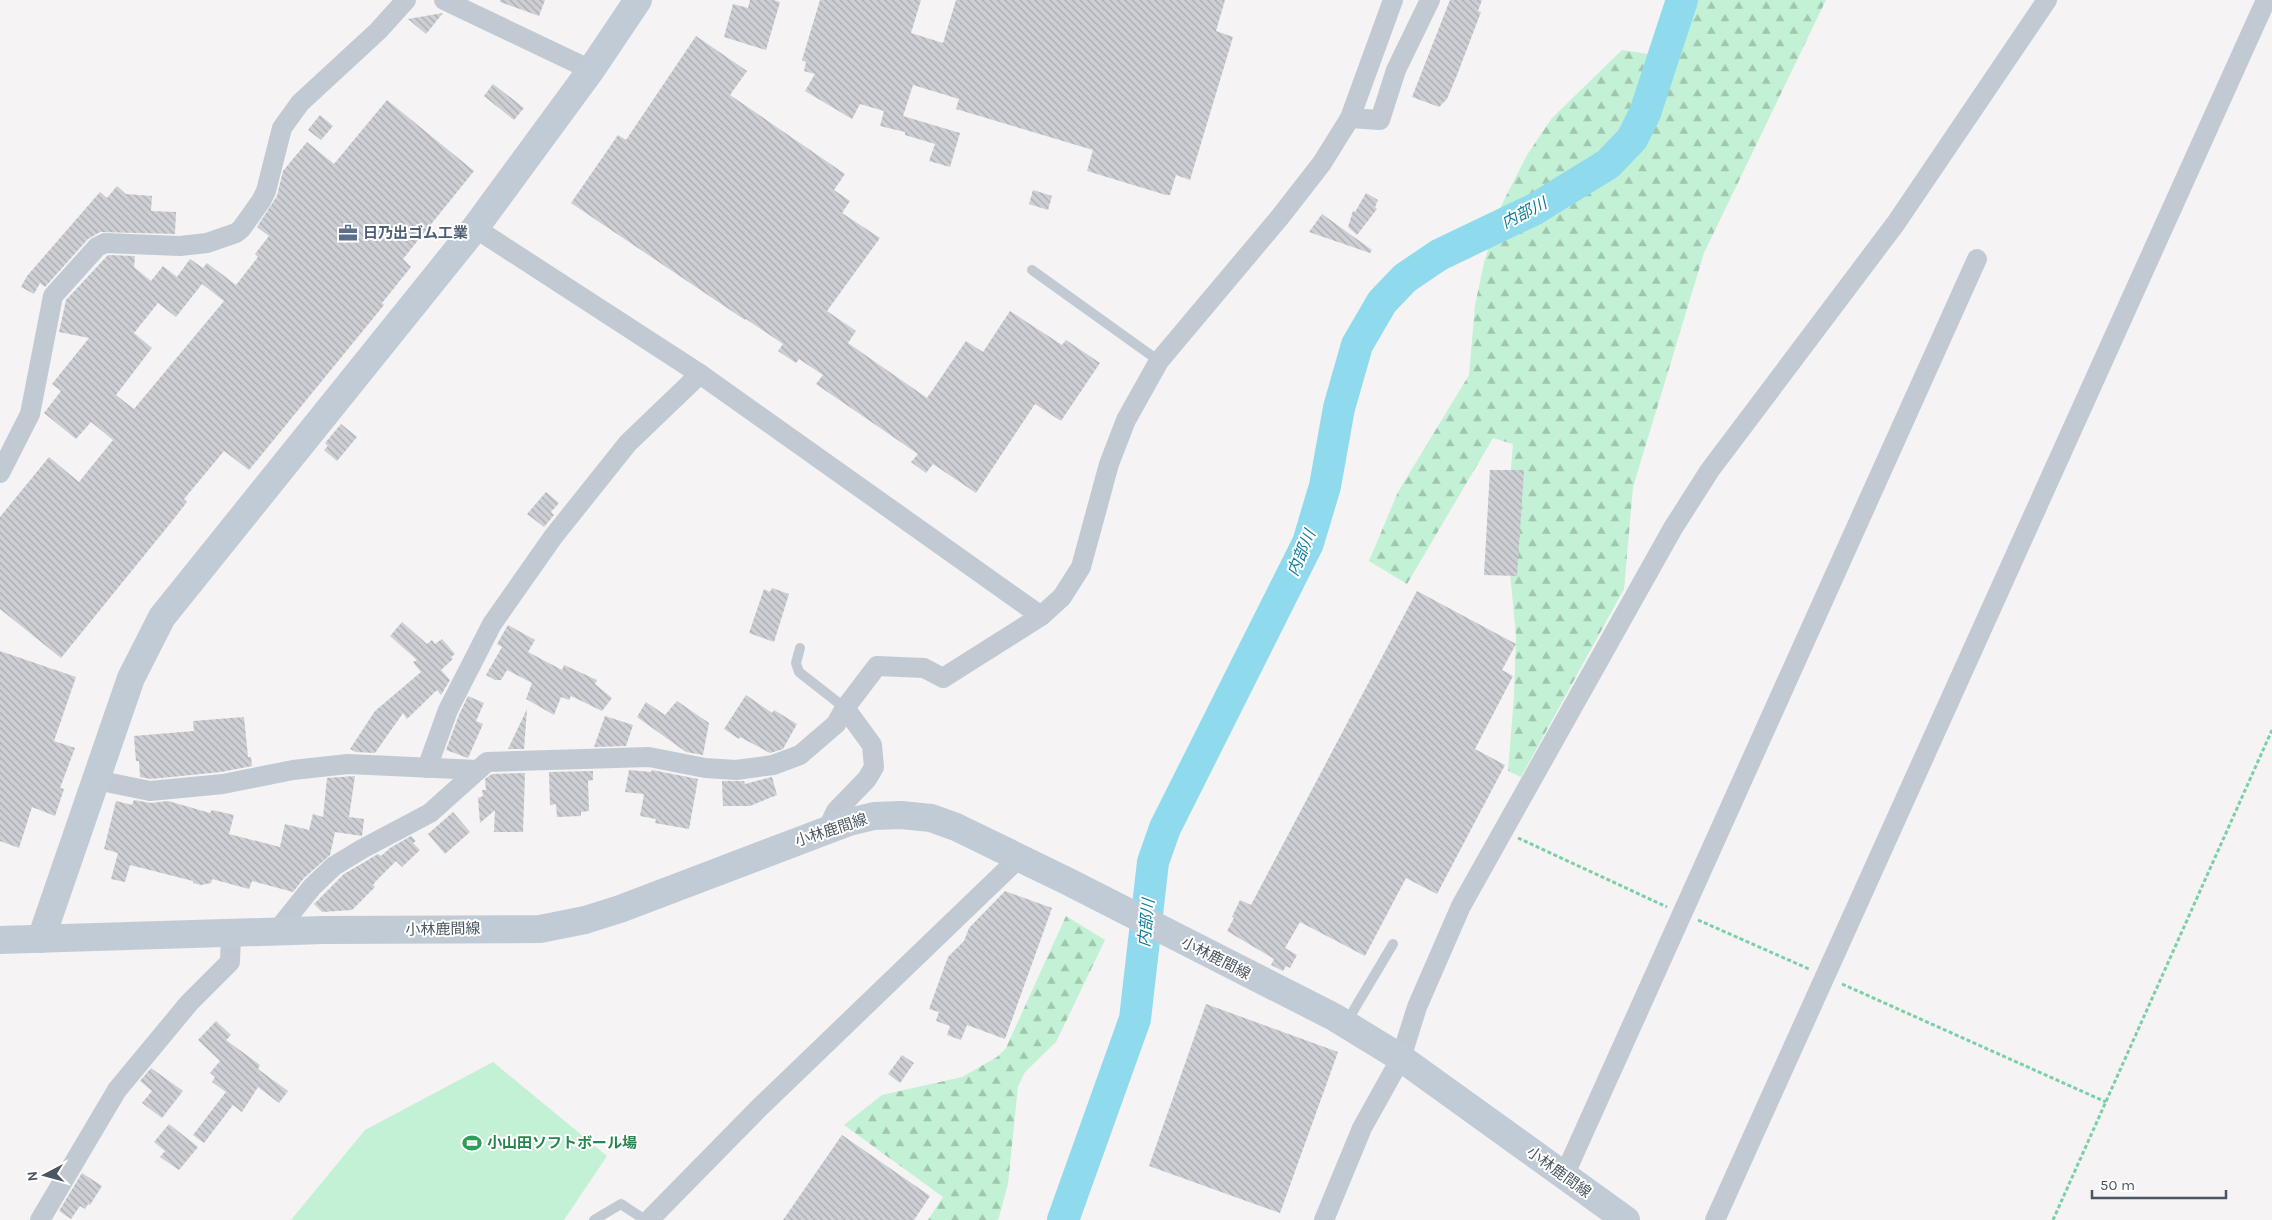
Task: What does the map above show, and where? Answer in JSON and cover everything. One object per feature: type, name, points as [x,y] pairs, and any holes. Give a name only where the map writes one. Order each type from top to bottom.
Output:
[{"type":"main road","points":[[41,939],[131,678],[162,617],[475,228],[591,70],[638,0]]},
{"type":"main road","name":"小林鹿間線","points":[[0,940],[276,932],[540,929],[585,920],[827,830],[874,816],[902,815],[931,818],[1069,882],[1346,1024],[1401,1058],[1626,1220]]},
{"type":"street","points":[[0,473],[30,414],[53,296],[97,247],[105,244],[180,246],[226,237],[241,229],[266,191],[278,142],[290,115],[300,103],[378,31],[406,0]]},
{"type":"street","points":[[444,0],[591,70]]},
{"type":"street","points":[[276,932],[312,887],[334,866],[430,812],[487,762],[639,758],[736,770],[773,766],[800,755],[836,724],[845,708],[877,666],[924,668],[943,678],[1041,616],[1062,597],[1081,567],[1109,464],[1126,420],[1159,361],[1286,210],[1322,163],[1350,118],[1393,0]]},
{"type":"street","points":[[1350,118],[1380,120],[1396,70],[1430,0]]},
{"type":"street","points":[[1324,1220],[1362,1128],[1401,1058],[1417,1007],[1461,906],[1673,528],[1710,470],[1896,223],[2047,0]]},
{"type":"street","points":[[1714,1220],[2266,0]]},
{"type":"street","points":[[475,228],[700,374],[1041,616]]},
{"type":"street","points":[[1564,1176],[1977,259]]},
{"type":"street","points":[[427,768],[448,710],[492,624],[553,537],[628,443],[700,374]]},
{"type":"street","points":[[827,830],[836,811],[867,779],[874,767],[872,745],[845,708]]},
{"type":"street","points":[[96,780],[150,791],[223,784],[293,770],[348,764],[478,770]]},
{"type":"street","points":[[649,1220],[759,1108],[1019,858]]},
{"type":"street","points":[[40,1220],[116,1090],[189,1003],[230,962],[231,934]]},
{"type":"lane","points":[[1032,270],[1159,361]]},
{"type":"lane","points":[[800,648],[796,663],[799,672],[845,708]]},
{"type":"lane","points":[[1346,1024],[1393,944]]},
{"type":"lane","points":[[594,1220],[621,1204],[645,1220]]},
{"type":"path","points":[[2053,1220],[2272,730]]},
{"type":"path","points":[[1502,831],[1683,914],[2106,1102]]},
{"type":"green space","points":[[1689,0],[1826,0],[1704,253],[1633,487],[1624,589],[1521,777],[1508,771],[1514,696],[1516,636],[1506,530],[1513,444],[1493,438],[1407,584],[1369,561],[1398,492],[1469,375],[1475,305],[1484,263],[1501,206],[1527,155],[1552,118],[1622,50],[1668,57]]},
{"type":"green space","points":[[1066,916],[1105,940],[1056,1042],[1025,1072],[1018,1086],[1008,1184],[998,1220],[928,1220],[943,1197],[844,1125],[882,1095],[962,1077],[997,1057],[1006,1048]]},
{"type":"green space","name":"小山田ソフトボール場","points":[[493,1062],[607,1156],[564,1220],[291,1220],[365,1130]]},
{"type":"building","points":[[500,0],[545,0],[539,16],[500,2]]},
{"type":"building","points":[[750,0],[773,0],[780,2],[766,50],[724,37],[733,4],[748,8]]},
{"type":"building","points":[[820,0],[921,0],[911,33],[943,43],[956,0],[1225,0],[1216,31],[1233,37],[1190,180],[1176,175],[1170,195],[1166,195],[1087,171],[1093,150],[956,109],[959,99],[913,85],[903,116],[960,133],[950,167],[929,161],[935,144],[905,135],[905,132],[880,126],[884,111],[860,104],[852,119],[805,91],[815,74],[804,71],[806,62],[802,60]]},
{"type":"building","points":[[1450,0],[1482,0],[1478,11],[1481,12],[1447,99],[1439,107],[1412,97]]},
{"type":"building","points":[[443,13],[426,34],[408,19]]},
{"type":"building","points":[[696,36],[747,71],[730,95],[845,174],[834,190],[850,201],[842,213],[880,238],[827,311],[856,331],[848,343],[927,398],[966,341],[983,352],[1010,311],[1062,345],[1066,340],[1100,363],[1061,421],[1035,404],[976,493],[933,464],[926,473],[911,462],[918,454],[816,384],[823,375],[799,359],[796,363],[778,351],[783,344],[571,203],[618,135],[626,140]]},
{"type":"building","points":[[493,84],[524,108],[514,120],[484,96]]},
{"type":"building","points":[[387,100],[474,171],[403,259],[411,267],[382,303],[384,305],[249,470],[224,451],[184,499],[187,502],[173,520],[61,658],[0,609],[0,517],[49,457],[79,482],[113,440],[91,422],[76,439],[44,413],[61,391],[52,384],[89,338],[59,332],[66,300],[108,255],[135,256],[134,267],[151,281],[163,266],[177,277],[190,259],[203,268],[207,263],[236,285],[258,257],[255,254],[269,236],[257,227],[277,196],[283,171],[307,142],[334,164]],"holes":[[[202,284],[224,301],[134,409],[116,395],[152,348],[134,333],[158,303],[176,317]]]},
{"type":"building","points":[[320,115],[333,126],[321,140],[308,130]]},
{"type":"building","points":[[117,186],[126,194],[152,196],[151,211],[176,212],[175,234],[100,232],[88,239],[45,287],[40,283],[34,294],[21,287],[27,276],[100,192],[107,198]]},
{"type":"building","points":[[1033,190],[1052,196],[1048,210],[1029,204]]},
{"type":"building","points":[[1366,193],[1378,200],[1375,207],[1377,209],[1357,235],[1348,227],[1353,211],[1355,212]]},
{"type":"building","points":[[1322,214],[1372,250],[1370,253],[1309,232]]},
{"type":"building","points":[[341,424],[357,437],[337,461],[324,450],[328,446],[325,443]]},
{"type":"building","points":[[1490,470],[1524,470],[1517,576],[1484,575]]},
{"type":"building","points":[[546,492],[559,503],[551,512],[554,515],[544,527],[527,514]]},
{"type":"building","points":[[772,588],[789,594],[774,642],[749,633],[764,589],[770,592]]},
{"type":"building","points":[[1417,591],[1516,644],[1502,670],[1513,676],[1475,749],[1505,765],[1437,894],[1406,878],[1365,956],[1300,922],[1285,948],[1297,955],[1290,968],[1286,966],[1283,971],[1271,965],[1274,959],[1227,931],[1240,900],[1251,905]]},
{"type":"building","points":[[402,622],[427,644],[432,640],[435,644],[442,639],[455,654],[451,657],[453,659],[441,670],[450,680],[441,695],[437,690],[407,719],[403,713],[375,753],[356,752],[350,749],[375,711],[421,672],[413,662],[417,660],[390,636]]},
{"type":"building","points":[[508,625],[535,640],[528,652],[562,670],[564,665],[597,680],[595,684],[612,698],[602,711],[571,696],[569,700],[561,697],[554,715],[526,699],[532,683],[507,670],[501,680],[495,680],[486,675],[502,647],[497,644]]},
{"type":"building","points":[[0,651],[76,677],[54,741],[75,748],[60,788],[64,789],[55,816],[32,807],[19,848],[0,841]]},
{"type":"building","points":[[746,695],[772,713],[774,710],[797,724],[783,749],[770,753],[740,737],[739,739],[724,729]]},
{"type":"building","points":[[468,696],[484,703],[476,721],[483,724],[468,758],[446,750]]},
{"type":"building","points":[[677,701],[709,723],[703,755],[686,752],[637,717],[646,702],[665,715]]},
{"type":"building","points":[[527,709],[524,749],[508,749]]},
{"type":"building","points":[[605,716],[633,725],[626,746],[594,747]]},
{"type":"building","points":[[244,717],[248,757],[251,757],[252,766],[221,772],[151,779],[140,777],[139,761],[136,761],[134,736],[194,731],[193,721]]},
{"type":"building","points":[[629,770],[651,772],[652,770],[698,779],[689,829],[655,823],[656,819],[640,816],[644,794],[625,792]]},
{"type":"building","points":[[593,771],[593,780],[588,781],[589,811],[581,812],[581,816],[557,817],[556,804],[550,805],[549,772]]},
{"type":"building","points":[[525,773],[523,832],[494,832],[495,810],[480,823],[478,798],[483,796],[482,790],[486,790],[485,779],[492,774]]},
{"type":"building","points":[[355,776],[349,817],[364,819],[362,836],[335,832],[330,855],[304,878],[293,892],[252,881],[249,889],[212,879],[211,883],[201,885],[193,883],[193,881],[130,865],[125,882],[111,879],[118,853],[104,849],[116,801],[132,805],[134,800],[151,803],[168,801],[210,813],[212,810],[234,815],[229,834],[280,847],[285,824],[309,830],[313,814],[323,817],[327,778]]},
{"type":"building","points":[[772,777],[777,795],[750,806],[723,806],[722,781],[744,781],[745,784]]},
{"type":"building","points":[[453,812],[470,832],[445,854],[428,834]]},
{"type":"building","points":[[411,836],[416,841],[413,843],[420,850],[402,867],[396,861],[376,881],[373,885],[375,887],[352,910],[322,912],[314,904],[344,874],[378,854],[381,856],[390,848]]},
{"type":"building","points":[[1005,891],[1052,908],[1005,1039],[967,1025],[961,1040],[947,1035],[950,1026],[936,1021],[939,1012],[929,1009],[948,957],[964,941],[969,928]]},
{"type":"building","points":[[1206,1004],[1338,1052],[1280,1213],[1149,1166]]},
{"type":"building","points":[[216,1021],[231,1035],[226,1040],[260,1065],[258,1069],[288,1091],[279,1103],[258,1087],[242,1112],[233,1105],[204,1143],[193,1135],[226,1092],[212,1082],[215,1077],[210,1073],[220,1061],[198,1040]]},
{"type":"building","points":[[902,1055],[914,1063],[900,1083],[888,1074]]},
{"type":"building","points":[[151,1068],[183,1091],[162,1118],[142,1103],[152,1091],[140,1081]]},
{"type":"building","points":[[169,1124],[198,1147],[179,1170],[160,1157],[165,1151],[154,1142]]},
{"type":"building","points":[[842,1135],[930,1196],[914,1220],[783,1220]]},
{"type":"building","points":[[82,1173],[102,1186],[90,1205],[88,1204],[85,1209],[80,1206],[71,1219],[59,1211]]},
{"type":"waterway","name":"内部川","points":[[1063,1220],[1135,1019],[1153,862],[1165,828],[1308,543],[1325,486],[1339,408],[1357,345],[1382,302],[1405,278],[1439,255],[1535,209],[1608,164],[1632,139],[1645,113],[1682,0]]},
{"type":"place","name":"日乃出ゴム工業","points":[[348,233]]},
{"type":"place","name":"小山田ソフトボール場","points":[[472,1143]]}]
